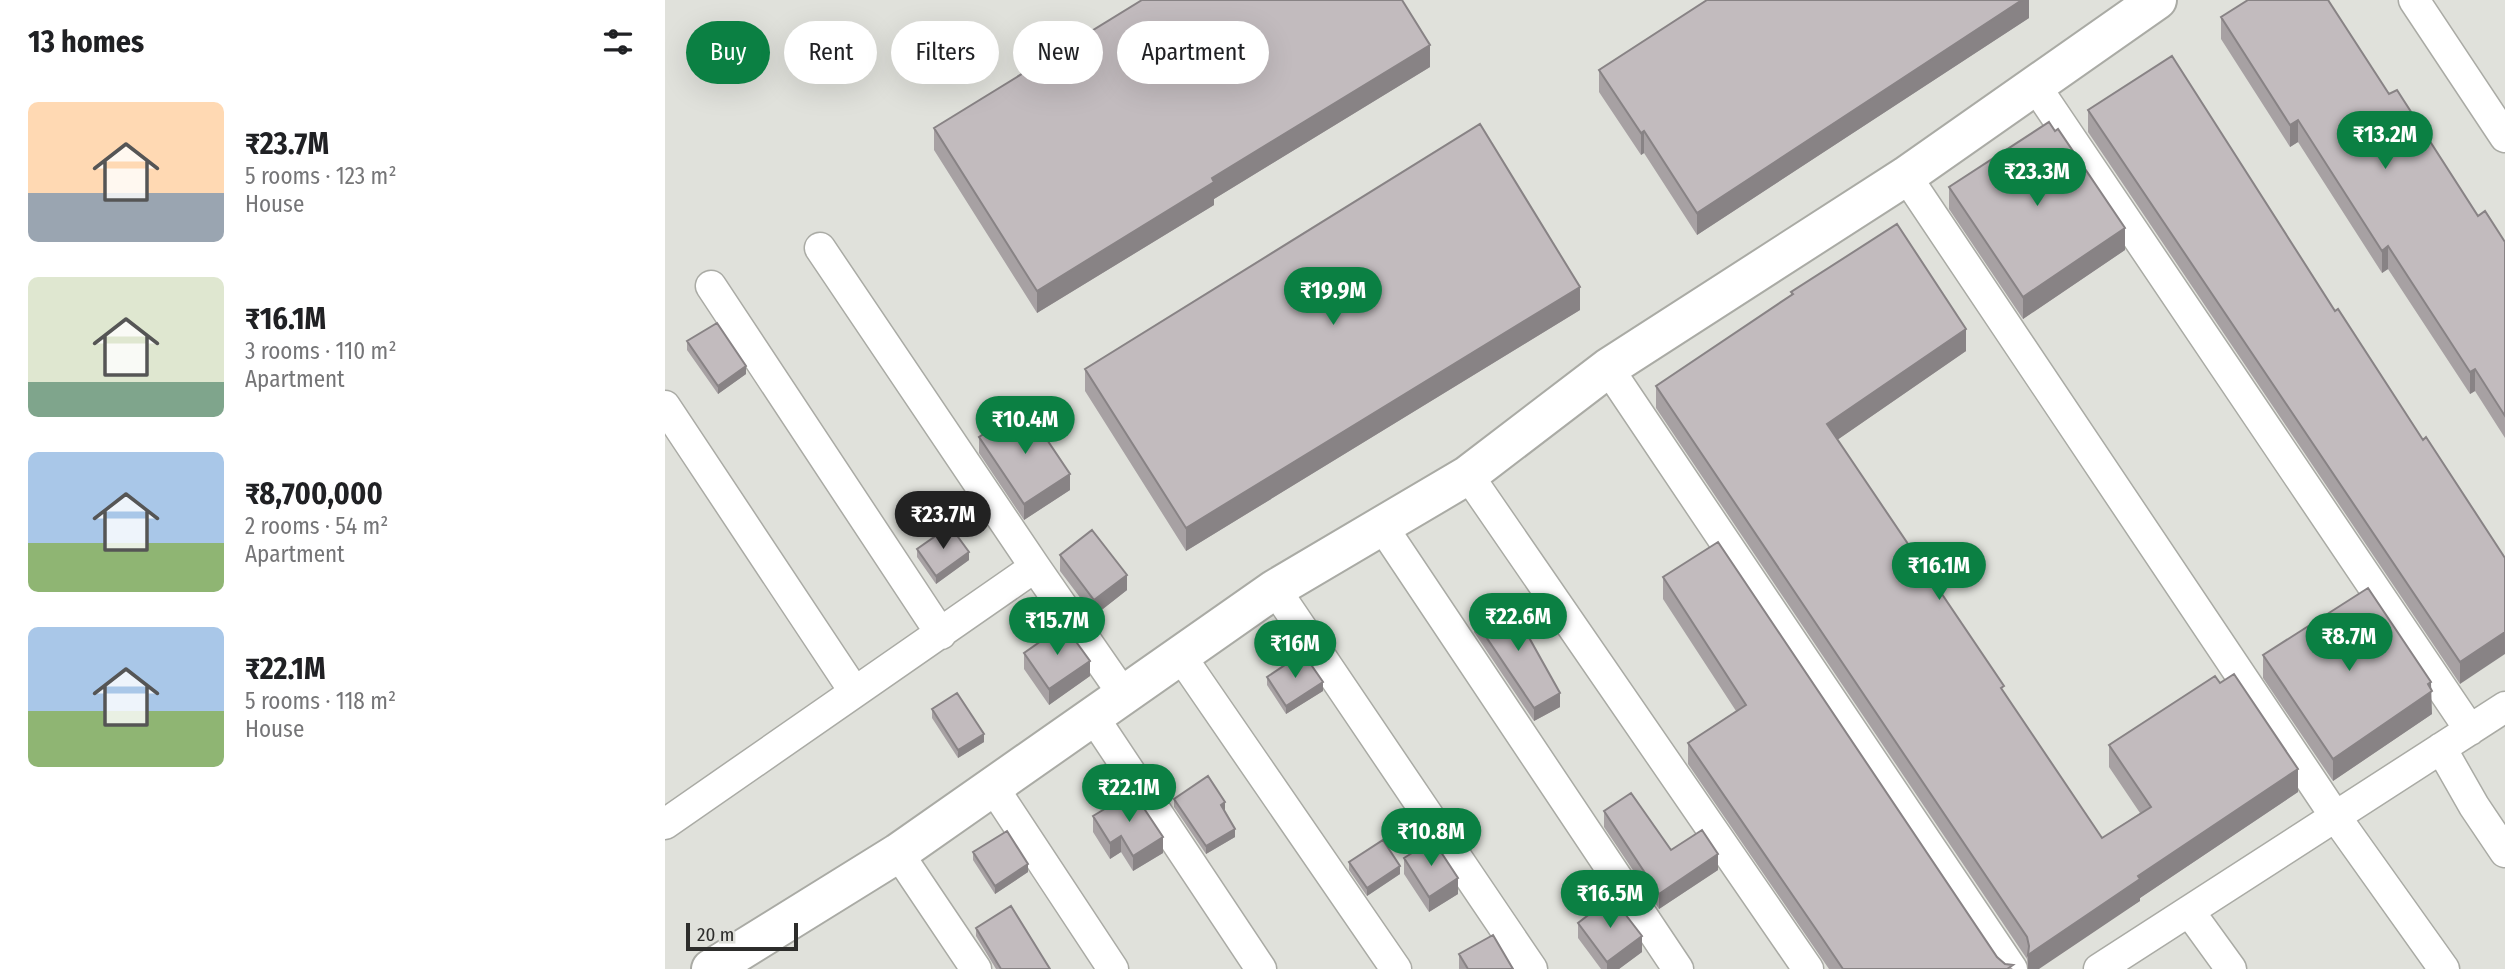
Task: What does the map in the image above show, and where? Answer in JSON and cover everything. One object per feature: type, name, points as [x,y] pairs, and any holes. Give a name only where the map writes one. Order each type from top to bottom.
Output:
[{"type":"main road","points":[[711,969],[898,853],[1275,589],[1468,475],[1608,368],[1906,176],[2157,0]]},
{"type":"street","points":[[2414,0],[2505,137]]},
{"type":"street","points":[[2034,84],[2470,730]]},
{"type":"street","points":[[1906,176],[2335,816],[2444,969]]},
{"type":"street","points":[[820,248],[1123,694]]},
{"type":"street","points":[[711,286],[941,634]]},
{"type":"street","points":[[1608,368],[2012,969]]},
{"type":"street","points":[[665,406],[854,691]]},
{"type":"street","points":[[1468,475],[1808,969]]},
{"type":"street","points":[[1382,526],[1678,969]]},
{"type":"street","points":[[666,821],[1035,567]]},
{"type":"street","points":[[1275,589],[1532,969]]},
{"type":"street","points":[[1180,655],[1396,969]]},
{"type":"street","points":[[2099,969],[2505,707]]},
{"type":"street","points":[[1092,715],[1261,969]]},
{"type":"street","points":[[2441,748],[2474,806],[2505,852]]},
{"type":"street","points":[[993,787],[1113,969]]},
{"type":"street","points":[[898,853],[976,969]]},
{"type":"street","points":[[2189,911],[2231,969]]},
{"type":"building","points":[[1142,0],[1402,0],[1430,45],[1212,178],[1214,182],[1037,291],[934,128],[1013,79],[1013,84],[1103,84],[1103,24]]},
{"type":"building","points":[[1707,0],[2022,0],[1697,213],[1644,131],[1641,133],[1599,70]]},
{"type":"building","points":[[2248,0],[2328,0],[2389,94],[2397,90],[2478,216],[2485,211],[2505,242],[2505,416],[2475,369],[2470,372],[2388,246],[2382,251],[2298,120],[2290,125],[2221,17]]},
{"type":"building","points":[[2172,56],[2335,311],[2338,309],[2423,440],[2426,437],[2505,558],[2505,632],[2460,662],[2088,110]]},
{"type":"building","points":[[2049,122],[2055,131],[2058,129],[2125,228],[2023,297],[1949,187]]},
{"type":"building","points":[[1480,124],[1580,287],[1186,528],[1085,369]]},
{"type":"building","points":[[1897,224],[1966,329],[1827,424],[2004,686],[2001,688],[2102,838],[2151,807],[2109,745],[2215,676],[2220,683],[2234,674],[2298,769],[2138,876],[2140,879],[2028,955],[2027,937],[1656,386],[1793,294],[1791,292]]},
{"type":"building","points":[[717,323],[746,366],[718,386],[687,341]]},
{"type":"building","points":[[1025,407],[1070,474],[1024,504],[979,437]]},
{"type":"building","points":[[950,526],[969,552],[936,576],[917,549]]},
{"type":"building","points":[[1092,530],[1127,575],[1094,600],[1060,555]]},
{"type":"building","points":[[1718,542],[1997,957],[2005,964],[2013,965],[2007,969],[1843,969],[1688,743],[1746,705],[1663,577]]},
{"type":"building","points":[[2368,588],[2431,682],[2428,684],[2432,691],[2333,759],[2263,655]]},
{"type":"building","points":[[1508,600],[1560,693],[1534,708],[1474,619]]},
{"type":"building","points":[[1064,625],[1090,661],[1049,689],[1024,653]]},
{"type":"building","points":[[1303,653],[1323,682],[1286,706],[1267,677]]},
{"type":"building","points":[[957,693],[984,734],[958,750],[932,709]]},
{"type":"building","points":[[1208,776],[1225,802],[1221,805],[1235,829],[1206,846],[1174,799]]},
{"type":"building","points":[[1133,792],[1163,837],[1133,856],[1121,836],[1110,843],[1093,816]]},
{"type":"building","points":[[1631,793],[1671,850],[1702,830],[1718,854],[1659,894],[1604,811]]},
{"type":"building","points":[[1007,831],[1028,864],[995,886],[973,852]]},
{"type":"building","points":[[1383,840],[1400,866],[1367,888],[1349,862]]},
{"type":"building","points":[[1433,840],[1458,878],[1429,897],[1404,858]]},
{"type":"building","points":[[1612,897],[1642,936],[1607,962],[1578,923]]},
{"type":"building","points":[[1011,906],[1050,969],[1001,969],[976,928]]},
{"type":"building","points":[[1493,935],[1513,969],[1468,969],[1459,954]]}]
